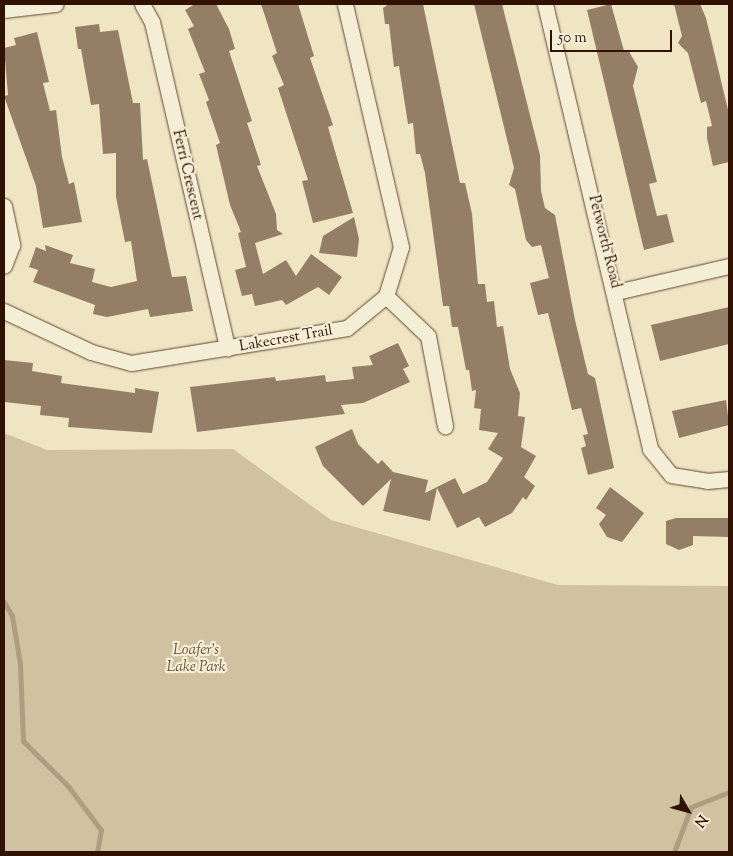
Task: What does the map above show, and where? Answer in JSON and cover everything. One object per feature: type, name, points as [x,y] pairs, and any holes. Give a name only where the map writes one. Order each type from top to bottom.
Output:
[{"type":"street","points":[[4,10],[56,4]]},
{"type":"street","name":"Ferri Crescent","points":[[142,4],[152,22],[227,348]]},
{"type":"street","points":[[345,4],[401,247],[386,296],[428,336],[445,426]]},
{"type":"street","name":"Petworth Road","points":[[545,4],[616,292],[650,449],[670,476],[707,481],[729,479]]},
{"type":"street","points":[[4,206],[12,245],[4,266]]},
{"type":"street","points":[[616,292],[729,266]]},
{"type":"street","name":"Lakecrest Trail","points":[[4,311],[92,352],[132,363],[347,328],[386,296]]},
{"type":"green space","name":"Loafer's Lake Park","points":[[4,433],[47,450],[233,449],[331,520],[558,585],[729,586],[729,852],[4,852]]},
{"type":"building","points":[[195,4],[216,4],[229,29],[235,49],[229,51],[252,121],[247,123],[261,165],[257,166],[276,214],[277,230],[283,234],[255,243],[263,274],[286,260],[296,276],[311,254],[342,277],[329,295],[318,287],[286,305],[282,300],[255,306],[252,294],[242,296],[235,270],[246,267],[238,233],[241,232],[230,205],[216,145],[220,143],[206,102],[209,100],[199,74],[205,72],[188,29],[194,26],[185,10]]},
{"type":"building","points":[[261,4],[298,4],[314,56],[310,58],[333,125],[328,127],[353,213],[313,223],[302,181],[308,180],[278,88],[284,85],[272,56],[277,53]]},
{"type":"building","points":[[389,4],[423,4],[460,183],[465,183],[472,214],[478,284],[485,284],[487,302],[494,301],[497,327],[503,326],[510,369],[520,393],[518,416],[525,417],[521,447],[536,456],[524,477],[535,486],[526,500],[523,497],[512,513],[485,527],[479,517],[457,528],[437,488],[430,521],[383,511],[391,479],[363,506],[323,466],[315,447],[352,429],[358,444],[378,464],[382,460],[393,472],[428,480],[425,493],[455,478],[463,494],[487,482],[503,458],[488,449],[498,433],[479,430],[481,409],[474,408],[476,390],[472,391],[469,370],[466,370],[458,327],[452,327],[449,306],[443,306],[425,173],[420,154],[416,154],[413,123],[408,124],[399,66],[394,67],[389,24],[385,24],[383,8]]},
{"type":"building","points":[[474,4],[502,4],[540,155],[541,191],[545,208],[555,215],[575,320],[588,374],[595,378],[614,468],[588,475],[581,448],[586,446],[583,435],[588,434],[581,408],[572,410],[548,313],[538,315],[530,283],[549,278],[541,245],[532,247],[526,240],[515,189],[509,185],[514,168]]},
{"type":"building","points":[[611,4],[624,51],[628,50],[638,67],[633,86],[657,182],[649,184],[657,216],[667,214],[674,242],[644,250],[587,10]]},
{"type":"building","points":[[674,4],[700,4],[706,18],[729,114],[729,162],[713,166],[707,138],[707,127],[712,126],[706,101],[701,103],[688,53],[678,43],[682,36]]},
{"type":"building","points":[[99,24],[100,32],[118,30],[133,103],[140,103],[143,160],[147,159],[172,277],[186,276],[193,311],[150,317],[148,309],[107,317],[93,314],[95,305],[33,282],[38,270],[29,267],[36,247],[46,251],[45,245],[73,255],[70,263],[95,269],[92,282],[111,287],[137,281],[131,241],[125,242],[116,197],[116,153],[103,154],[99,104],[91,105],[81,49],[78,49],[75,27]]},
{"type":"building","points":[[37,32],[49,82],[43,83],[50,111],[56,110],[62,157],[69,184],[74,182],[82,222],[43,228],[36,186],[4,96],[8,95],[4,48],[16,45],[14,38]]},
{"type":"building","points":[[354,217],[359,239],[357,257],[319,253],[323,236]]},
{"type":"building","points":[[729,307],[729,344],[660,361],[651,325]]},
{"type":"building","points":[[398,343],[409,366],[403,369],[410,382],[363,403],[341,405],[345,414],[197,432],[190,387],[275,377],[276,381],[325,375],[326,382],[354,379],[352,367],[373,365],[369,356]]},
{"type":"building","points":[[4,360],[33,363],[32,371],[62,376],[61,383],[135,393],[135,388],[159,392],[152,433],[68,427],[69,418],[40,415],[41,406],[4,402]]},
{"type":"building","points":[[726,400],[729,425],[679,438],[672,411]]},
{"type":"building","points":[[610,487],[644,513],[622,542],[607,537],[599,524],[606,515],[596,508]]},
{"type":"building","points":[[676,518],[729,518],[729,537],[693,536],[693,545],[679,550],[666,544],[666,521]]},
{"type":"waterway","points":[[4,602],[12,616],[20,664],[23,741],[68,786],[101,830],[97,852]]},
{"type":"waterway","points":[[674,852],[691,807],[729,792]]}]
